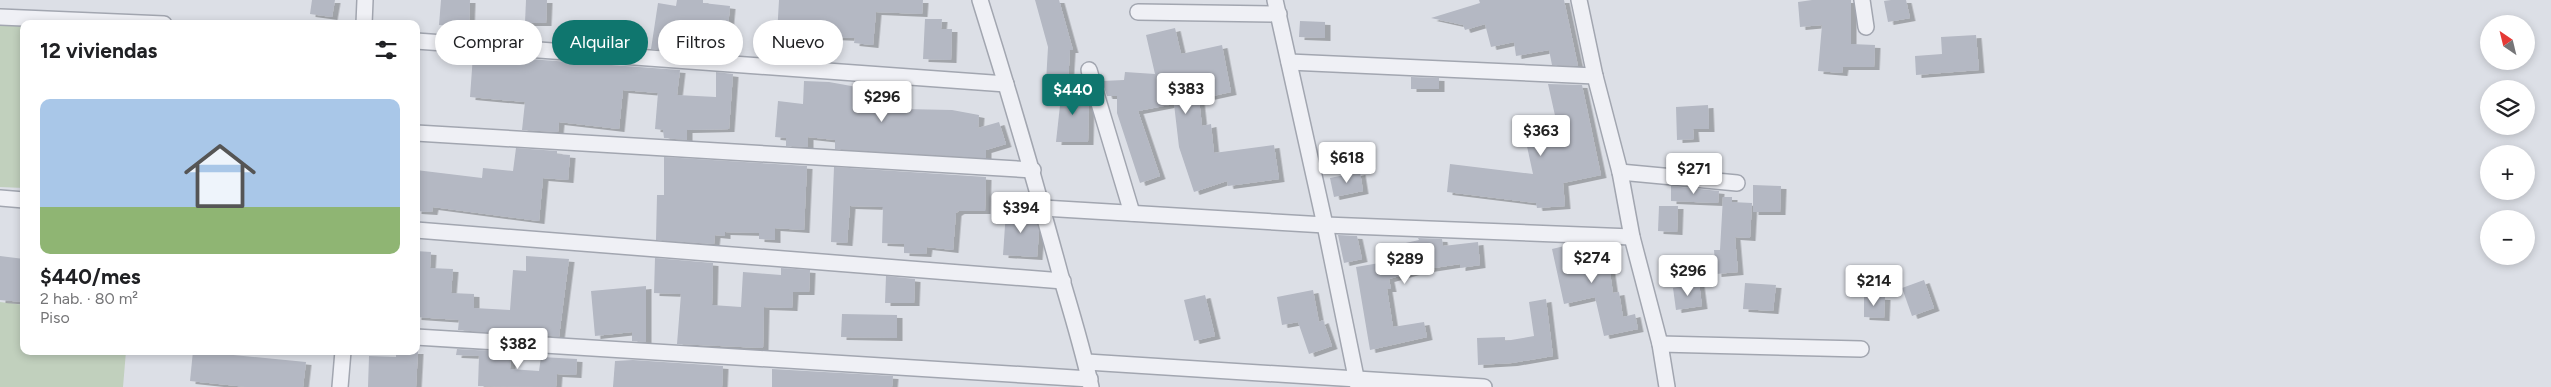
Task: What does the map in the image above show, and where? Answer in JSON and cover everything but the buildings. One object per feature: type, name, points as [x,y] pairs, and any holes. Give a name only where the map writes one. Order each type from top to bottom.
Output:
[{"type":"street","points":[[364,20],[365,0]]},
{"type":"street","points":[[420,337],[1090,383],[1087,362],[1033,170],[980,0]]},
{"type":"street","points":[[1579,0],[1595,76],[1620,172],[1632,237],[1660,344],[1667,387]]},
{"type":"street","points":[[1862,0],[1866,28]]},
{"type":"street","points":[[1138,12],[1277,7],[1357,382]]},
{"type":"street","points":[[0,17],[72,20]]},
{"type":"street","points":[[420,41],[1006,84]]},
{"type":"street","points":[[1289,62],[1595,76]]},
{"type":"street","points":[[1089,70],[1132,212]]},
{"type":"street","points":[[420,133],[1033,170]]},
{"type":"street","points":[[1620,172],[1737,183]]},
{"type":"street","points":[[0,198],[20,200]]},
{"type":"street","points":[[1043,208],[1325,225],[1632,237]]},
{"type":"street","points":[[420,230],[1063,282]]},
{"type":"street","points":[[1660,344],[1861,349]]},
{"type":"street","points":[[340,387],[343,355]]},
{"type":"street","points":[[1087,362],[1357,382],[1484,387]]},
{"type":"green space","points":[[0,14],[20,22],[20,188],[0,187]]},
{"type":"green space","points":[[0,302],[20,304],[20,355],[126,355],[123,387],[0,387]]}]
